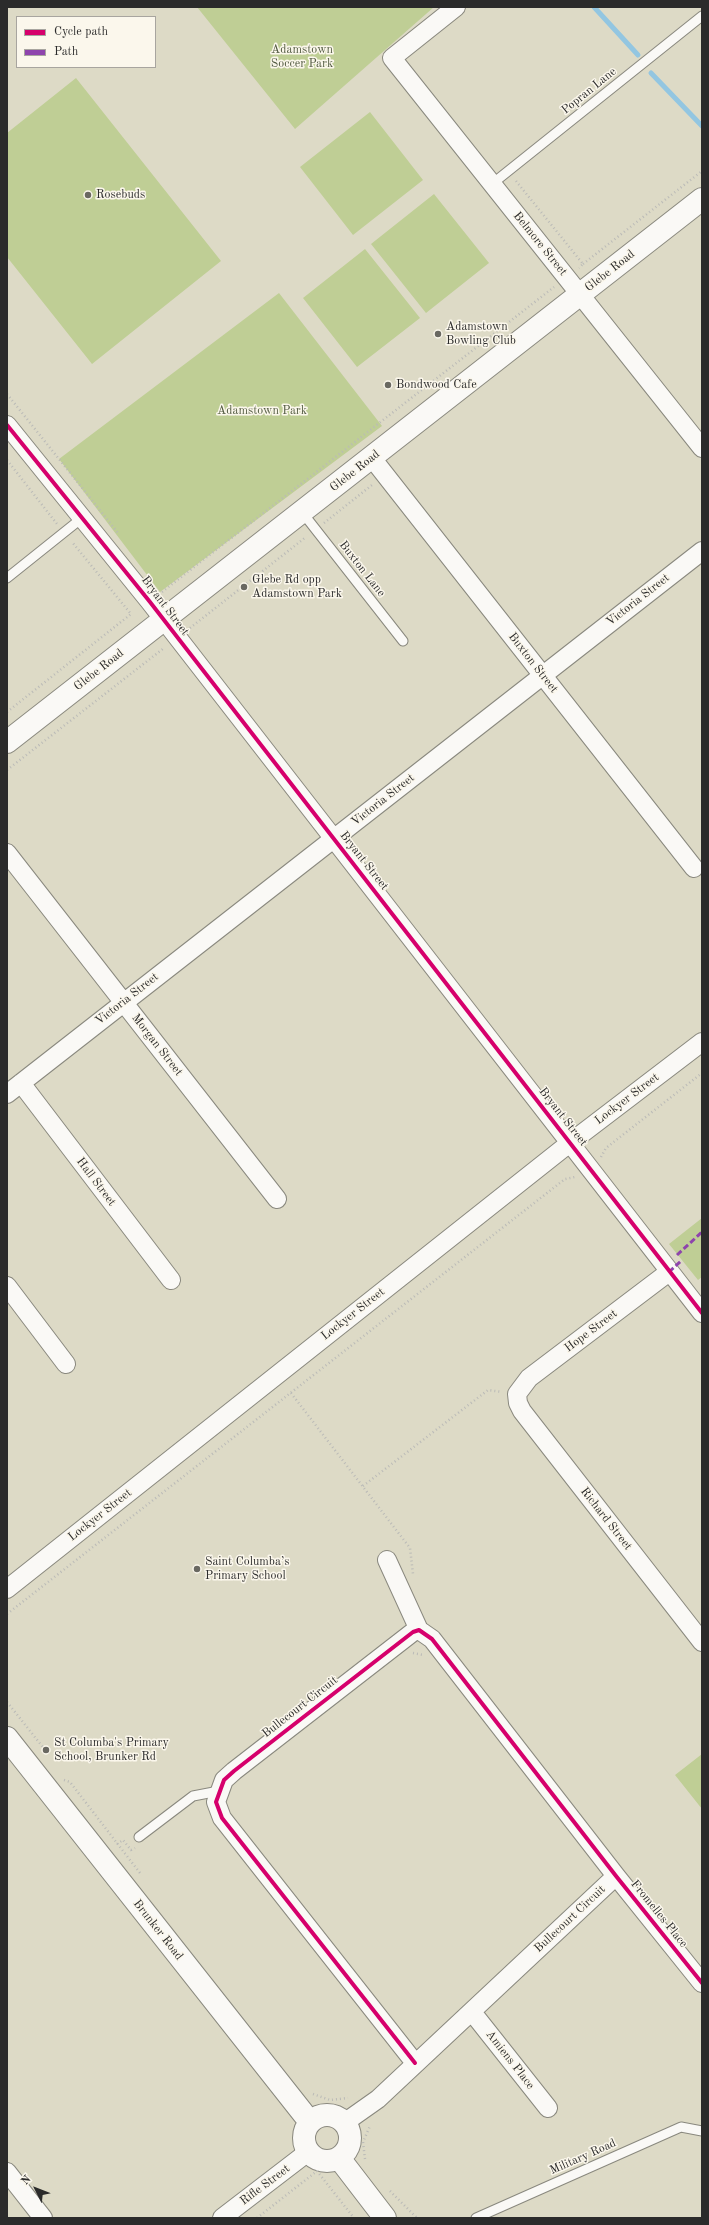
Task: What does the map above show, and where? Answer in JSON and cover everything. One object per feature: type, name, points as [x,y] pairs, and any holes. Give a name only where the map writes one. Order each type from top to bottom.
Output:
[{"type":"main road","name":"Glebe Road","points":[[7,742],[702,199]]},
{"type":"main road","name":"Brunker Road","points":[[7,1738],[310,2122]]},
{"type":"main road","points":[[327,2115],[337,2117],[344,2123],[349,2132],[350,2142],[346,2151],[339,2158],[331,2161],[322,2161],[314,2158],[308,2152],[304,2137],[310,2122],[318,2117],[327,2115]]},
{"type":"main road","points":[[339,2158],[385,2218]]},
{"type":"street","name":"Belmore Street","points":[[456,7],[392,58],[702,448]]},
{"type":"street","name":"Bryant Street","points":[[7,425],[163,620],[334,838],[702,1313]]},
{"type":"street","name":"Buxton Street","points":[[372,458],[694,868]]},
{"type":"street","name":"Victoria Street","points":[[14,1088],[702,551]]},
{"type":"street","name":"Morgan Street","points":[[7,853],[278,1200]]},
{"type":"street","name":"Lockyer Street","points":[[7,1589],[571,1142],[702,1042]]},
{"type":"street","name":"Hall Street","points":[[14,1088],[171,1280]]},
{"type":"street","name":"Hope Street","points":[[517,1394],[528,1378],[669,1272]]},
{"type":"street","points":[[7,1286],[66,1364]]},
{"type":"street","name":"Richard Street","points":[[517,1394],[518,1403],[522,1411],[702,1642]]},
{"type":"street","name":"Bullecourt Circuit","points":[[344,2123],[378,2099],[616,1876],[432,1639],[419,1630],[387,1560]]},
{"type":"street","name":"Bullecourt Circuit","points":[[219,1791],[224,1780],[234,1771],[419,1630]]},
{"type":"street","points":[[219,1791],[216,1802],[222,1818],[415,2063]]},
{"type":"street","name":"Fromelles Place","points":[[616,1876],[702,1983]]},
{"type":"street","name":"Amiens Place","points":[[472,2012],[548,2108]]},
{"type":"street","name":"Rifle Street","points":[[222,2218],[308,2152]]},
{"type":"street","points":[[7,2172],[43,2218]]},
{"type":"lane","name":"Popran Lane","points":[[492,184],[702,16]]},
{"type":"lane","name":"Buxton Lane","points":[[302,512],[403,641]]},
{"type":"lane","points":[[7,578],[82,518]]},
{"type":"lane","points":[[139,1837],[193,1796],[219,1791]]},
{"type":"lane","name":"Military Road","points":[[476,2218],[681,2127],[702,2131]]},
{"type":"path","points":[[509,171],[584,264]]},
{"type":"path","points":[[578,268],[702,171]]},
{"type":"path","points":[[160,593],[554,287]]},
{"type":"path","points":[[7,394],[122,537]]},
{"type":"path","points":[[184,633],[377,482]]},
{"type":"path","points":[[159,585],[164,590]]},
{"type":"path","points":[[7,712],[124,619]]},
{"type":"path","points":[[7,770],[169,645]]},
{"type":"path","points":[[598,1163],[606,1148],[702,1073]]},
{"type":"path","points":[[7,1614],[566,1179],[581,1176]]},
{"type":"path","points":[[363,1486],[488,1390],[517,1394]]},
{"type":"path","points":[[291,1392],[410,1548]]},
{"type":"path","points":[[411,1654],[417,1653],[424,1656],[427,1651]]},
{"type":"path","points":[[7,1702],[42,1746],[46,1760]]},
{"type":"path","points":[[59,1778],[70,1782],[144,1878]]},
{"type":"path","points":[[309,2092],[330,2100],[343,2100],[355,2096]]},
{"type":"path","points":[[366,2162],[363,2142],[372,2124]]},
{"type":"path","points":[[257,2218],[317,2171],[354,2218]]},
{"type":"path","points":[[389,2190],[416,2218]]},
{"type":"green space","name":"Adamstown Soccer Park","points":[[197,7],[434,7],[295,129]]},
{"type":"green space","name":"Rosebuds","points":[[76,78],[221,261],[92,364],[7,257],[7,133]]},
{"type":"green space","points":[[370,112],[423,180],[353,235],[300,167]]},
{"type":"green space","points":[[434,194],[489,263],[426,313],[371,244]]},
{"type":"green space","points":[[365,249],[420,318],[357,367],[303,298]]},
{"type":"green space","name":"Adamstown Park","points":[[279,293],[382,426],[160,592],[59,459]]},
{"type":"green space","points":[[702,1218],[702,1277],[698,1280],[669,1244]]},
{"type":"green space","points":[[702,1754],[702,1809],[675,1775]]},
{"type":"waterway","points":[[594,7],[638,55]]},
{"type":"waterway","points":[[651,73],[702,126]]},
{"type":"marked path","points":[[677,1255],[702,1232]]},
{"type":"marked path","points":[[669,1272],[681,1261]]},
{"type":"cycle path","points":[[7,425],[150,602],[702,1313]]},
{"type":"cycle path","points":[[415,2063],[222,1818],[216,1802],[224,1780],[234,1771],[413,1632],[419,1630],[432,1639],[616,1876],[702,1983]]},
{"type":"place","name":"Rosebuds","points":[[88,195]]},
{"type":"place","name":"Adamstown Bowling Club","points":[[438,334]]},
{"type":"place","name":"Bondwood Cafe","points":[[388,385]]},
{"type":"place","name":"Glebe Rd opp Adamstown Park","points":[[244,587]]},
{"type":"place","name":"Saint Columba’s Primary School","points":[[197,1569]]},
{"type":"place","name":"St Columba's Primary School, Brunker Rd","points":[[46,1750]]}]
